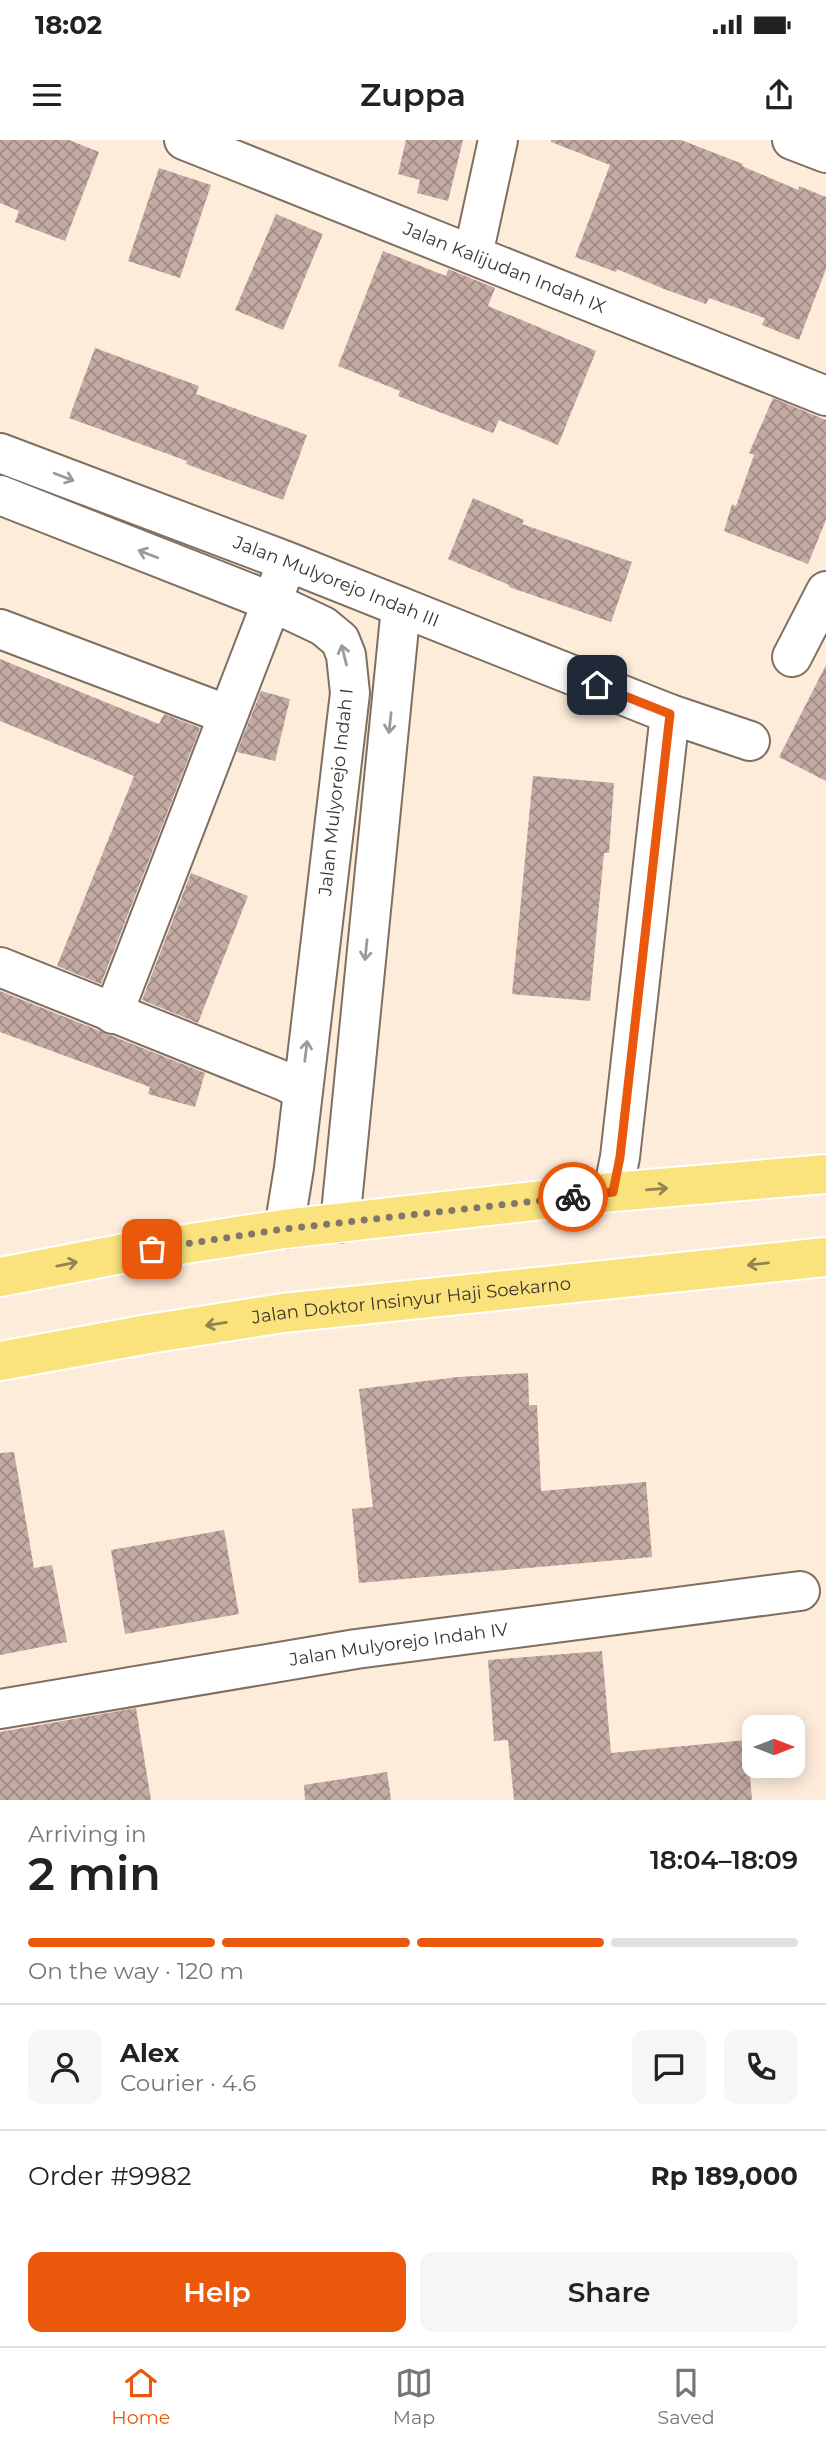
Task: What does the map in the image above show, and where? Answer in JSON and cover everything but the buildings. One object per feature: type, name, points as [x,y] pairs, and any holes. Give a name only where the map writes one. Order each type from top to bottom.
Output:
[{"type":"main road","points":[[0,1278],[126,1253],[289,1197],[340,1223],[618,1160],[826,1174]]},
{"type":"main road","name":"Jalan Doktor Insinyur Haji Soekarno","points":[[0,1361],[148,1334],[283,1314],[826,1256]]},
{"type":"street","name":"Jalan Kalijudan Indah IX","points":[[184,140],[239,150],[473,256],[826,396]]},
{"type":"street","points":[[473,256],[498,140]]},
{"type":"street","points":[[792,140],[826,153]]},
{"type":"street","name":"Jalan Mulyorejo Indah III","points":[[0,453],[286,561],[670,714],[750,741]]},
{"type":"street","name":"Jalan Mulyorejo Indah I","points":[[0,495],[272,602],[323,626],[340,640],[346,655],[350,692],[289,1197]]},
{"type":"street","points":[[113,1014],[286,561]]},
{"type":"street","points":[[792,657],[826,591]]},
{"type":"street","points":[[340,1223],[401,607]]},
{"type":"street","points":[[0,629],[228,715]]},
{"type":"street","points":[[618,1160],[670,714]]},
{"type":"street","points":[[338,788],[382,795]]},
{"type":"street","points":[[0,967],[302,1090]]},
{"type":"street","name":"Jalan Mulyorejo Indah IV","points":[[0,1709],[356,1650],[800,1591]]},
{"type":"way so far","points":[[152,1249],[284,1229],[573,1197]]},
{"type":"route","points":[[573,1197],[613,1192],[620,1157],[670,714],[597,685]]}]
